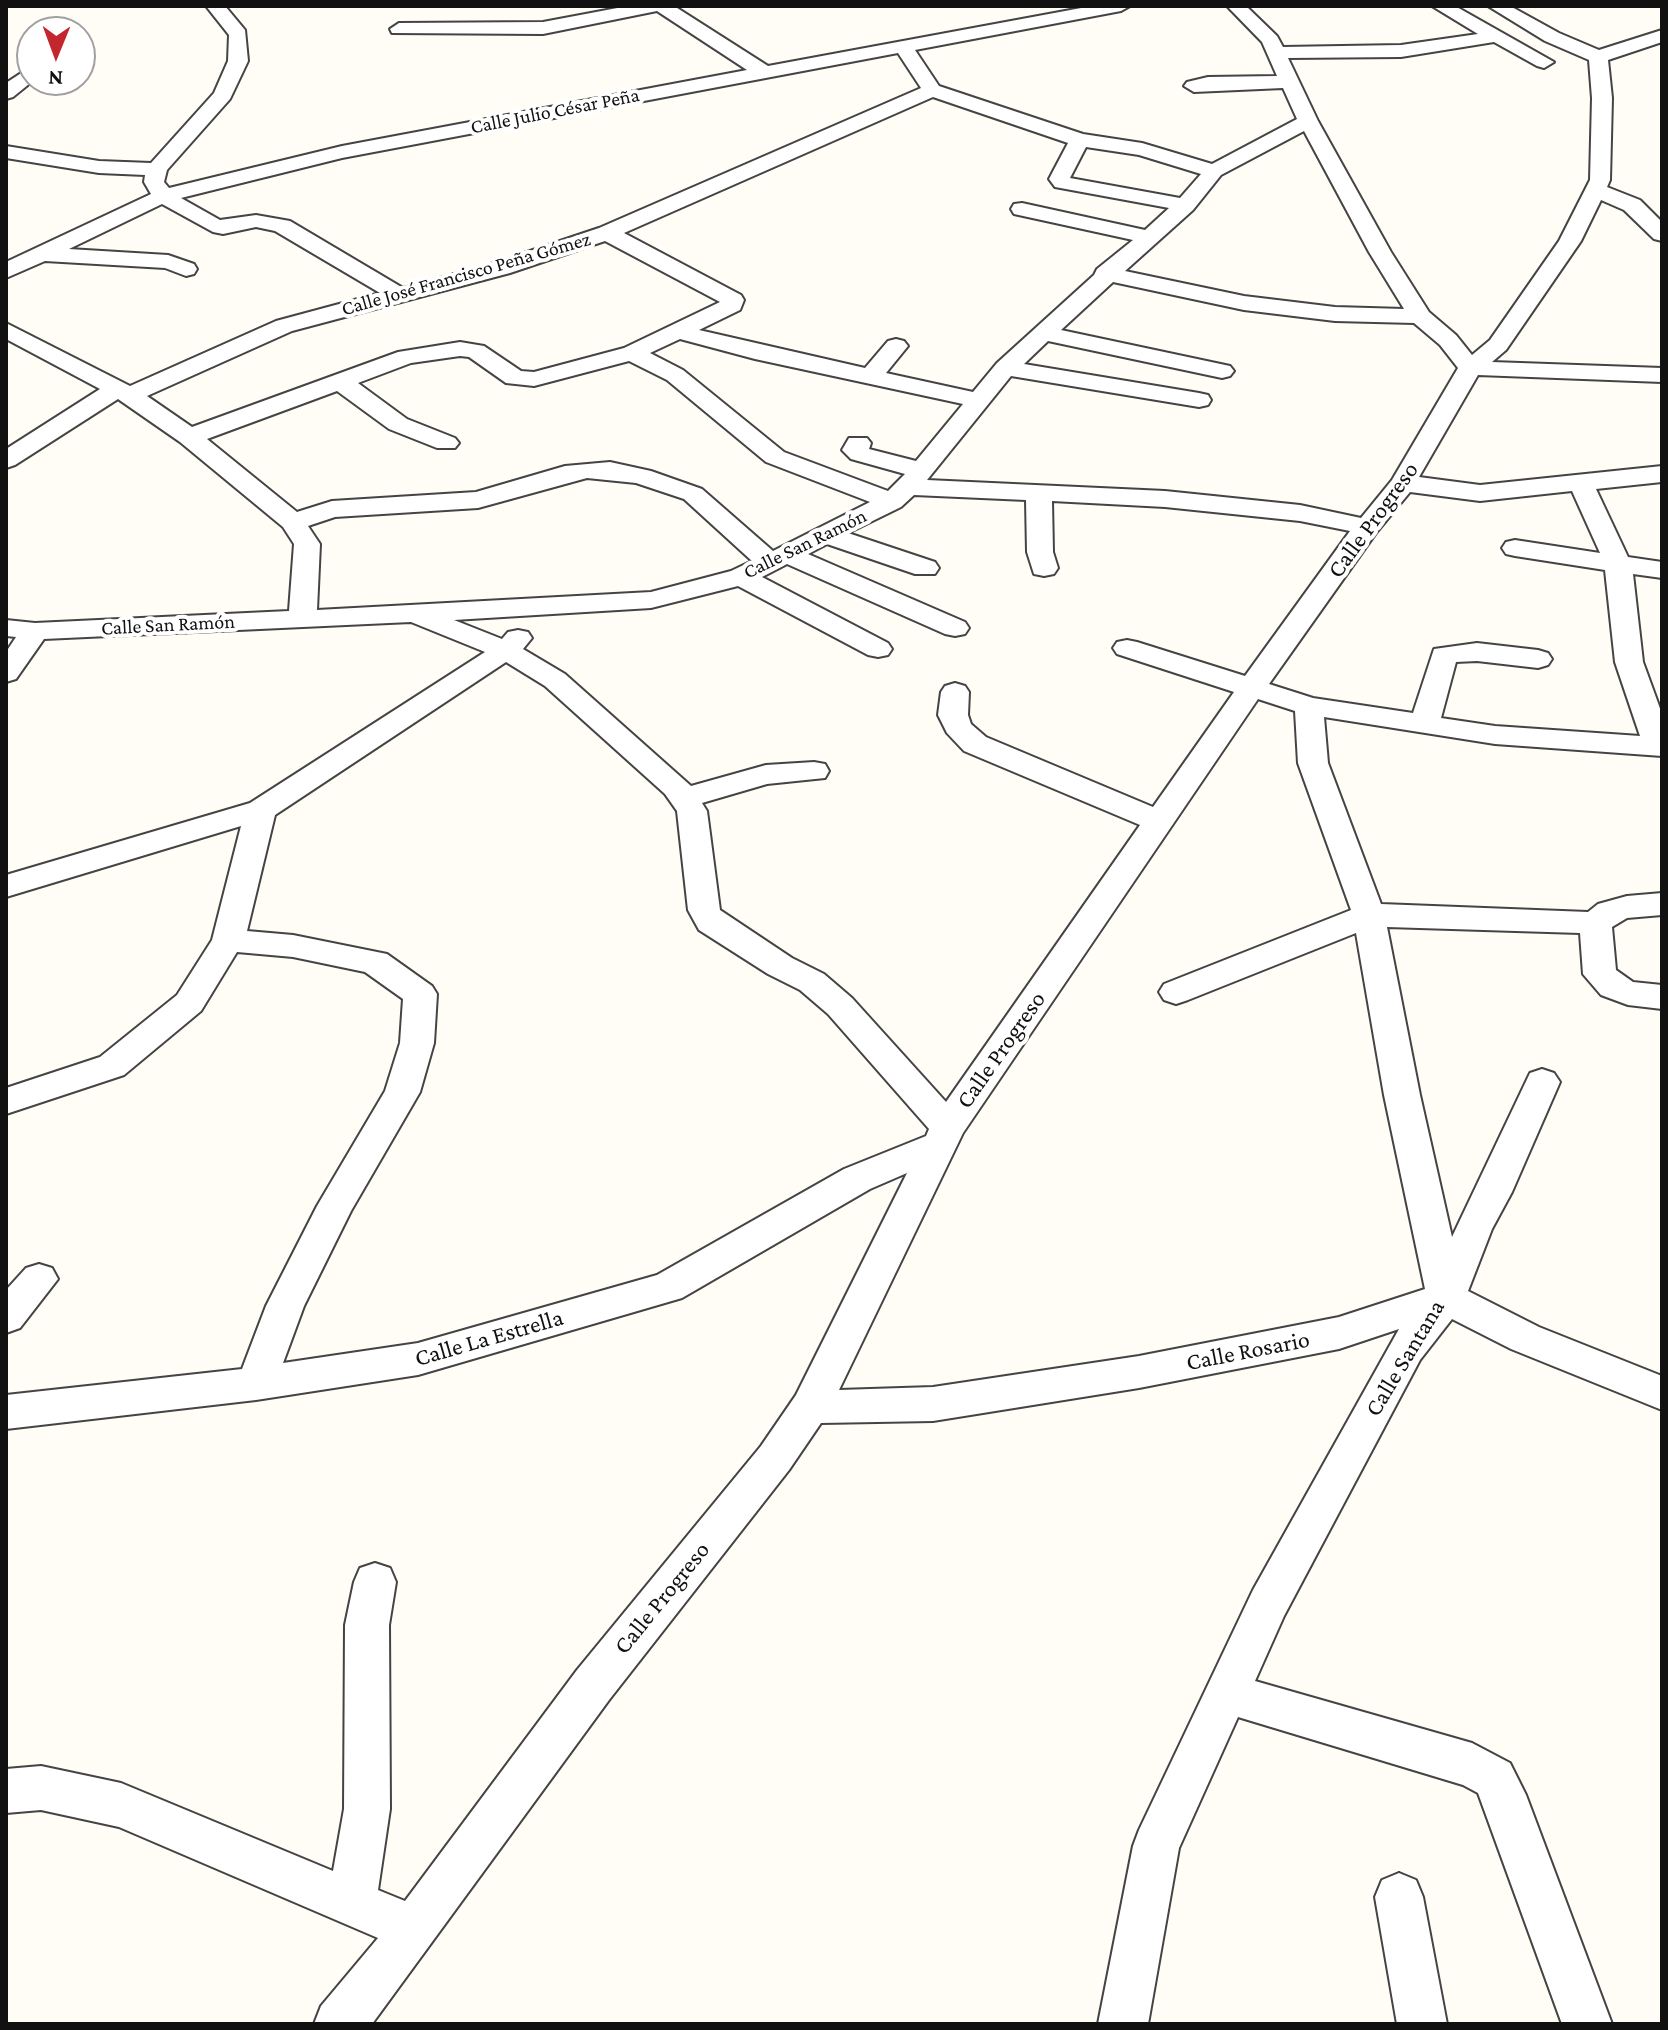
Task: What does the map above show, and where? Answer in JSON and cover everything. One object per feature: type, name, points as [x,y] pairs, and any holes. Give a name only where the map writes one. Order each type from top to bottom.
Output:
[{"type":"street","points":[[215,6],[238,34],[238,61],[223,95],[157,169],[154,182],[163,196],[213,225],[223,227],[256,221],[282,226],[399,295]]},
{"type":"street","points":[[994,6],[1020,25]]},
{"type":"street","name":"Calle Julio César Peña","points":[[6,271],[163,196],[342,152],[1121,6]]},
{"type":"street","points":[[1236,6],[1270,40],[1308,121],[1380,252],[1420,316],[1448,340],[1470,368],[1662,375]]},
{"type":"street","points":[[1441,6],[1544,62]]},
{"type":"street","points":[[1497,6],[1552,37],[1598,57],[1662,36]]},
{"type":"street","points":[[665,9],[763,72]]},
{"type":"street","points":[[399,29],[543,28],[665,9],[699,9]]},
{"type":"street","points":[[1276,53],[1401,51],[1498,36]]},
{"type":"street","points":[[903,46],[932,90],[1080,140],[1142,149],[1214,171]]},
{"type":"street","name":"Calle Progreso","points":[[339,2024],[366,1994],[593,1685],[775,1458],[810,1407],[942,1136],[1252,687],[1367,527],[1403,483],[1470,368],[1498,345],[1570,241],[1600,180],[1602,98],[1598,57]]},
{"type":"street","points":[[1194,86],[1208,83],[1290,82]]},
{"type":"street","name":"Calle José Francisco Peña Gómez","points":[[6,460],[124,391],[284,326],[502,268],[607,233],[932,90]]},
{"type":"street","name":"Calle San Ramón","points":[[6,628],[35,631],[546,608],[651,600],[741,577],[827,535],[907,486],[1005,368],[1105,274],[1185,205],[1214,171],[1308,121]]},
{"type":"street","points":[[1080,140],[1059,179],[1062,183],[1185,205]]},
{"type":"street","points":[[6,152],[99,167],[157,169]]},
{"type":"street","points":[[1595,190],[1632,205],[1662,234]]},
{"type":"street","points":[[1022,209],[1148,237]]},
{"type":"street","points":[[189,437],[406,357],[460,349],[476,351],[515,378],[534,379],[632,353],[732,305],[733,300],[607,233]]},
{"type":"street","points":[[43,254],[168,262],[186,269]]},
{"type":"street","points":[[1105,274],[1244,303],[1335,314],[1420,316]]},
{"type":"street","points":[[6,330],[124,391],[189,437],[293,522],[307,544],[303,617]]},
{"type":"street","points":[[681,332],[755,352],[978,400]]},
{"type":"street","points":[[1042,333],[1222,371]]},
{"type":"street","points":[[871,376],[896,346]]},
{"type":"street","points":[[632,353],[675,375],[775,457],[907,486],[1165,499],[1300,513],[1367,527]]},
{"type":"street","points":[[1005,368],[1199,400]]},
{"type":"street","points":[[339,381],[398,424],[446,443]]},
{"type":"street","points":[[858,443],[855,450],[907,486]]},
{"type":"street","points":[[293,522],[332,509],[478,500],[565,474],[610,470],[642,476],[693,494],[779,559],[955,628]]},
{"type":"street","points":[[1403,483],[1480,493],[1662,474]]},
{"type":"street","points":[[1127,648],[1309,706],[1495,735],[1660,747],[1629,662],[1622,582],[1612,546],[1581,484]]},
{"type":"street","points":[[1039,493],[1040,552],[1044,568]]},
{"type":"street","points":[[827,535],[925,568]]},
{"type":"street","points":[[1515,548],[1662,570]]},
{"type":"street","points":[[741,577],[878,649]]},
{"type":"street","points":[[6,886],[261,810],[506,650],[546,608]]},
{"type":"street","points":[[408,612],[506,650],[555,680],[685,798],[692,811],[704,910],[711,922],[780,966],[812,982],[840,1006],[942,1136]]},
{"type":"street","points":[[6,673],[35,631]]},
{"type":"street","points":[[1425,724],[1444,655],[1477,652],[1538,659]]},
{"type":"street","points":[[955,692],[953,715],[957,727],[975,744],[1160,822]]},
{"type":"street","name":"Calle Santana","points":[[1123,2024],[1156,1846],[1268,1604],[1406,1349],[1446,1298],[1402,1095],[1369,915],[1313,763],[1309,706]]},
{"type":"street","points":[[685,798],[766,775],[814,771]]},
{"type":"street","points":[[6,1101],[112,1066],[189,1003],[228,940],[261,810]]},
{"type":"street","points":[[1176,992],[1369,915],[1595,923],[1609,912],[1662,904]]},
{"type":"street","points":[[1595,923],[1600,974],[1613,987],[1628,993],[1662,997]]},
{"type":"street","points":[[228,940],[293,946],[375,962],[420,994],[417,1043],[402,1092],[335,1206],[285,1306],[256,1384]]},
{"type":"street","points":[[1542,1082],[1494,1192],[1474,1228],[1446,1298],[1525,1338],[1662,1393]]},
{"type":"street","name":"Calle La Estrella","points":[[6,1412],[256,1384],[418,1359],[668,1287],[857,1179],[942,1136]]},
{"type":"street","points":[[6,1317],[39,1279]]},
{"type":"street","name":"Calle Rosario","points":[[810,1407],[933,1404],[1139,1372],[1339,1333],[1446,1298]]},
{"type":"street","points":[[352,1902],[367,1809],[367,1625],[375,1582]]},
{"type":"street","points":[[1227,1693],[1472,1765],[1494,1778],[1503,1795],[1587,2024]]},
{"type":"street","points":[[6,1791],[41,1788],[121,1805],[414,1929]]},
{"type":"street","points":[[1399,1897],[1422,2024]]}]
